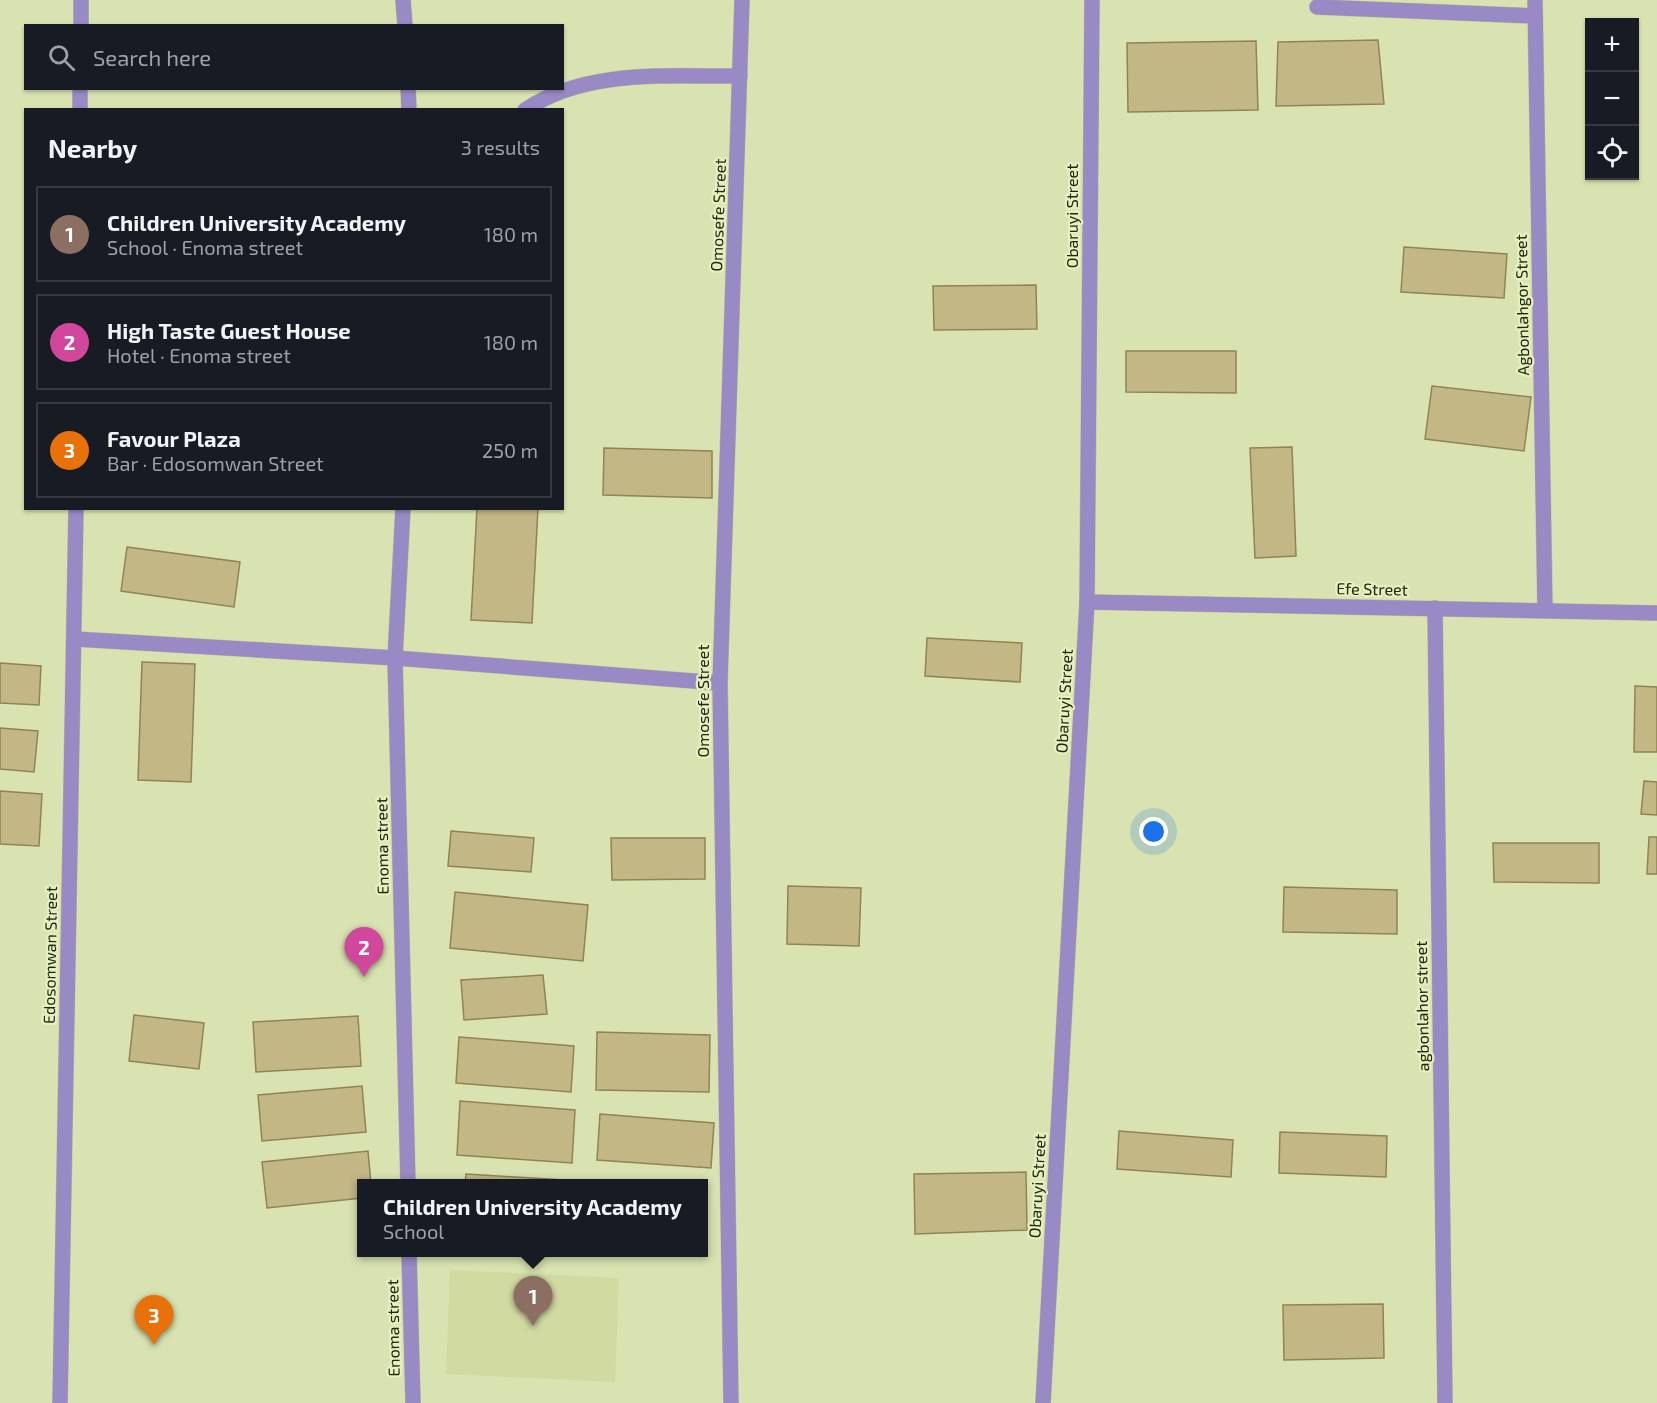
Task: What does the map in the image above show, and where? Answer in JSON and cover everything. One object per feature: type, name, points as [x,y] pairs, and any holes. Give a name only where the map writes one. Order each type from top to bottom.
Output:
[{"type":"street","points":[[81,0],[81,24]]},
{"type":"street","points":[[403,0],[405,24]]},
{"type":"street","name":"Omosefe Street","points":[[731,1403],[720,683],[742,0]]},
{"type":"street","name":"Obaruyi Street","points":[[1043,1403],[1087,602],[1092,0]]},
{"type":"street","points":[[1317,7],[1535,8]]},
{"type":"street","name":"Agbonlahgor Street","points":[[1535,8],[1545,610]]},
{"type":"street","points":[[529,108],[566,89],[619,77],[740,76]]},
{"type":"street","points":[[80,90],[80,108]]},
{"type":"street","points":[[408,90],[409,108]]},
{"type":"street","name":"Edosomwan Street","points":[[60,1403],[76,510]]},
{"type":"street","name":"Enoma street","points":[[403,510],[395,658],[408,1179]]},
{"type":"street","name":"Efe Street","points":[[1087,602],[1657,613]]},
{"type":"street","name":"agbonlahor street","points":[[1435,608],[1445,1403]]},
{"type":"street","points":[[75,639],[395,658],[720,683]]},
{"type":"street","name":"Enoma street","points":[[409,1257],[413,1403]]},
{"type":"shaded area","points":[[450,1270],[619,1278],[615,1382],[446,1374]]},
{"type":"building","points":[[1378,40],[1384,104],[1276,106],[1278,42]]},
{"type":"building","points":[[1256,41],[1258,110],[1128,112],[1127,43]]},
{"type":"building","points":[[1404,247],[1507,254],[1504,298],[1401,292]]},
{"type":"building","points":[[1036,285],[1037,329],[934,330],[933,286]]},
{"type":"building","points":[[1126,351],[1236,351],[1236,393],[1126,392]]},
{"type":"building","points":[[1432,386],[1531,397],[1524,451],[1425,439]]},
{"type":"building","points":[[1292,447],[1296,556],[1255,558],[1250,448]]},
{"type":"building","points":[[604,448],[712,451],[712,498],[603,495]]},
{"type":"building","points":[[477,510],[538,510],[532,623],[471,620]]},
{"type":"building","points":[[127,547],[240,562],[234,607],[121,591]]},
{"type":"building","points":[[927,638],[1022,643],[1020,682],[925,676]]},
{"type":"building","points":[[142,662],[195,664],[191,782],[138,780]]},
{"type":"building","points":[[0,663],[41,666],[39,705],[0,703]]},
{"type":"building","points":[[1635,686],[1657,687],[1657,752],[1634,752]]},
{"type":"building","points":[[0,728],[38,731],[34,772],[0,769]]},
{"type":"building","points":[[1644,781],[1657,782],[1657,815],[1641,814]]},
{"type":"building","points":[[0,791],[42,794],[39,846],[0,844]]},
{"type":"building","points":[[451,831],[534,838],[531,872],[448,866]]},
{"type":"building","points":[[1649,837],[1657,837],[1657,874],[1647,874]]},
{"type":"building","points":[[611,838],[705,838],[705,879],[612,880]]},
{"type":"building","points":[[1493,843],[1599,843],[1599,883],[1494,882]]},
{"type":"building","points":[[788,886],[861,888],[859,946],[787,944]]},
{"type":"building","points":[[1284,887],[1397,890],[1397,934],[1283,932]]},
{"type":"building","points":[[455,892],[588,905],[583,961],[450,948]]},
{"type":"building","points":[[543,975],[547,1014],[464,1020],[461,980]]},
{"type":"building","points":[[134,1015],[204,1023],[199,1069],[129,1061]]},
{"type":"building","points":[[358,1016],[361,1066],[256,1072],[253,1022]]},
{"type":"building","points":[[597,1032],[710,1035],[709,1092],[596,1090]]},
{"type":"building","points":[[459,1037],[574,1046],[571,1092],[456,1083]]},
{"type":"building","points":[[362,1086],[366,1132],[262,1141],[258,1095]]},
{"type":"building","points":[[460,1101],[575,1110],[572,1163],[457,1155]]},
{"type":"building","points":[[600,1114],[714,1123],[711,1168],[597,1160]]},
{"type":"building","points":[[1119,1131],[1233,1140],[1231,1177],[1117,1169]]},
{"type":"building","points":[[1280,1132],[1387,1136],[1386,1177],[1279,1173]]},
{"type":"building","points":[[368,1151],[371,1179],[357,1179],[357,1199],[267,1208],[262,1162]]},
{"type":"building","points":[[1026,1172],[1027,1230],[915,1234],[914,1174]]},
{"type":"building","points":[[466,1174],[548,1179],[466,1179]]},
{"type":"building","points":[[1383,1304],[1384,1358],[1284,1360],[1283,1305]]},
{"type":"place","name":"High Taste Guest House","points":[[364,977]]},
{"type":"place","name":"Children University Academy","points":[[533,1326]]},
{"type":"place","name":"Favour Plaza","points":[[154,1345]]}]
